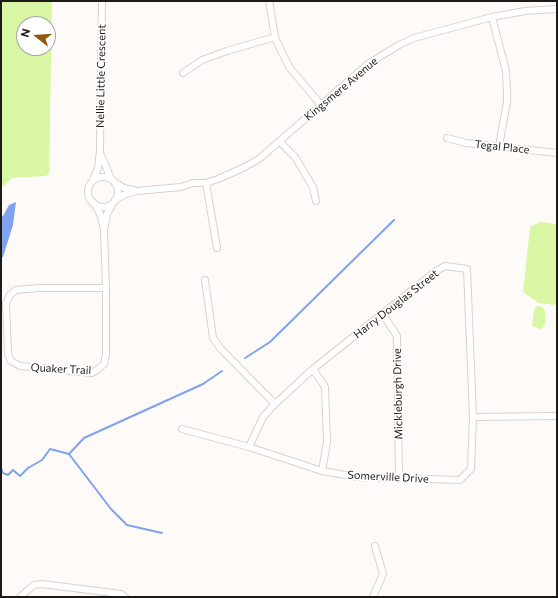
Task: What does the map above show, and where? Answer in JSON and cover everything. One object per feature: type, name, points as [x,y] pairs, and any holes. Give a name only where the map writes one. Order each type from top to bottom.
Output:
[{"type":"street","name":"Nellie Little Crescent","points":[[92,182],[98,168],[100,151],[102,1]]},
{"type":"street","points":[[269,1],[275,38],[290,68],[321,105]]},
{"type":"street","name":"Kingsmere Avenue","points":[[114,202],[126,194],[137,191],[181,187],[193,183],[206,183],[231,174],[259,159],[368,64],[399,45],[414,38],[492,17],[524,11],[557,9]]},
{"type":"street","points":[[492,17],[506,71],[507,102],[498,146]]},
{"type":"street","points":[[183,73],[202,60],[227,51],[275,38]]},
{"type":"street","name":"Tegal Place","points":[[447,138],[466,143],[557,153]]},
{"type":"street","points":[[280,142],[295,157],[313,187],[316,201]]},
{"type":"street","name":"Nellie Little Crescent","points":[[100,151],[105,167],[113,181]]},
{"type":"street","points":[[102,177],[113,181],[118,191],[114,202],[103,207],[94,203],[90,198],[88,191],[92,182],[97,178],[102,177]]},
{"type":"street","name":"Kingsmere Avenue","points":[[113,181],[124,188],[137,191]]},
{"type":"street","points":[[206,183],[217,248]]},
{"type":"street","name":"Quaker Trail","points":[[104,230],[107,214],[114,202]]},
{"type":"street","name":"Quaker Trail","points":[[94,203],[101,216],[104,230],[106,288],[104,364],[92,373],[20,366],[11,361],[8,354],[6,303],[10,295],[16,290],[38,288],[106,288]]},
{"type":"street","name":"Harry Douglas Street","points":[[249,447],[263,417],[275,404],[313,369],[436,270],[445,266],[467,269],[473,417]]},
{"type":"street","points":[[205,280],[213,338],[221,349],[275,404]]},
{"type":"street","name":"Mickleburgh Drive","points":[[382,313],[397,336],[399,479]]},
{"type":"street","points":[[313,369],[324,387],[327,442],[322,471]]},
{"type":"street","points":[[473,417],[557,416]]},
{"type":"street","name":"Somerville Drive","points":[[182,429],[249,447],[322,471],[357,477],[460,480],[471,469],[473,417]]},
{"type":"street","points":[[373,597],[383,574],[375,546]]},
{"type":"street","points":[[20,597],[34,585],[42,584],[120,594],[125,597]]},
{"type":"green space","points":[[1,1],[52,1],[52,16],[16,16],[16,56],[51,56],[49,174],[46,176],[12,178],[1,188]]},
{"type":"green space","points":[[540,222],[557,224],[557,305],[539,303],[523,292],[530,227]]},
{"type":"green space","points":[[537,306],[541,306],[545,311],[545,326],[540,329],[532,326],[534,310]]},
{"type":"water","points":[[16,202],[13,225],[3,257],[1,258],[1,216],[3,216],[9,205]]},
{"type":"waterway","points":[[245,358],[270,342],[394,220]]},
{"type":"waterway","points":[[69,454],[84,438],[203,384],[222,371]]},
{"type":"waterway","points":[[1,468],[3,473],[8,475],[13,470],[20,476],[28,468],[42,460],[50,449],[69,454],[111,509],[127,525],[162,533]]}]
